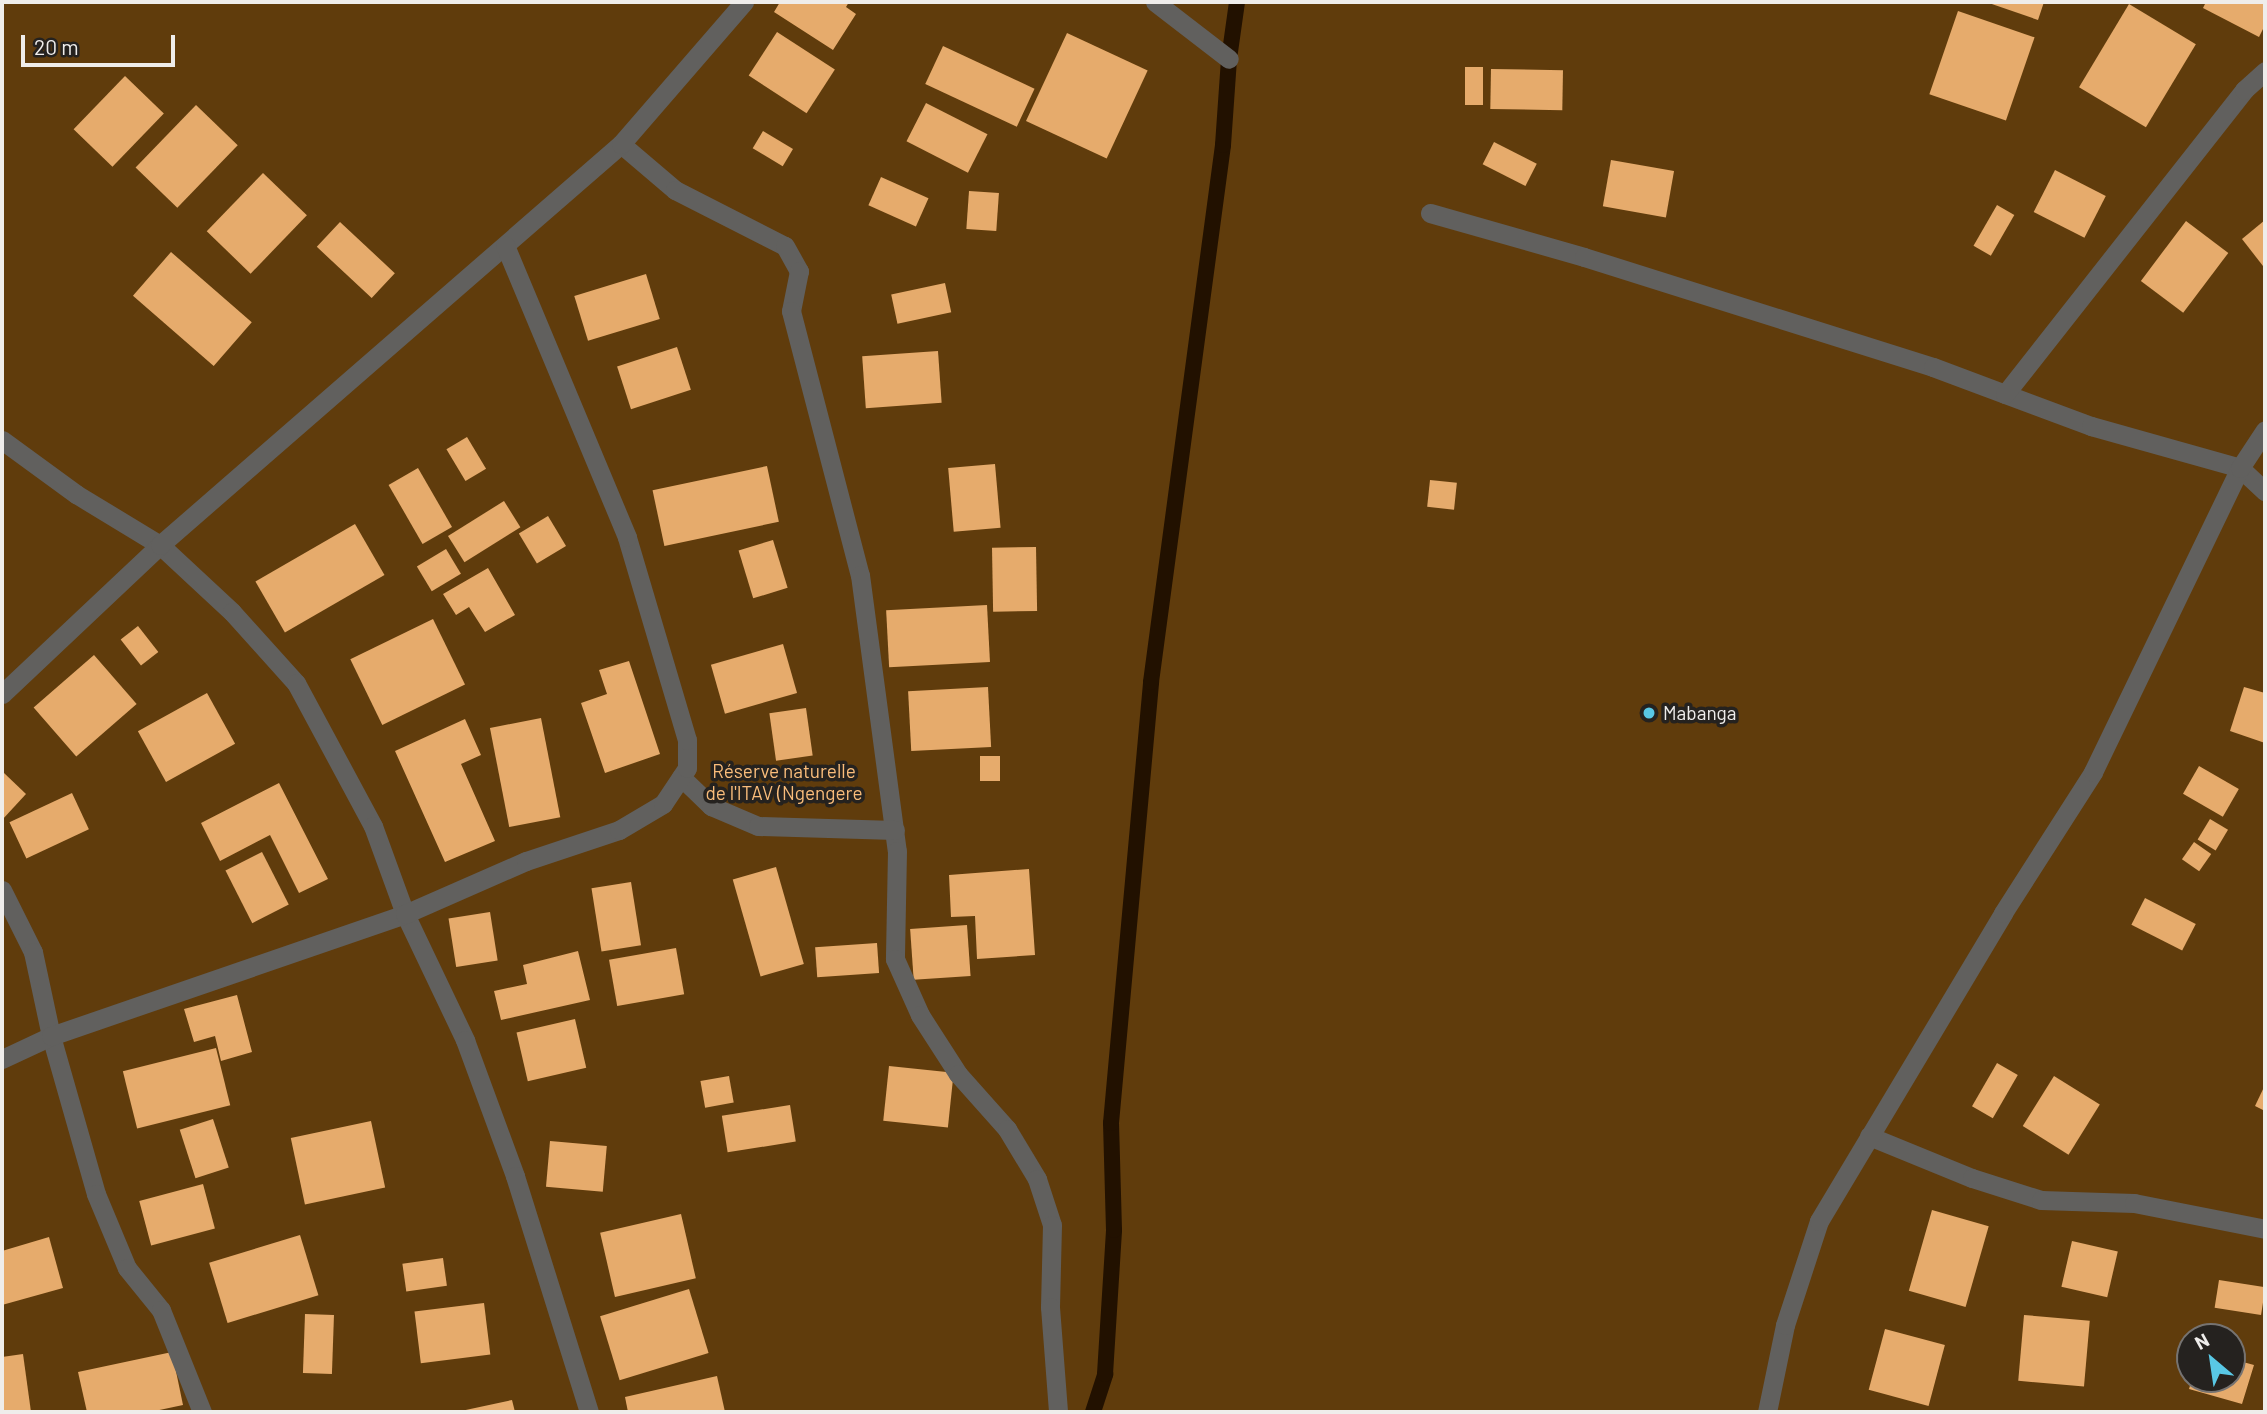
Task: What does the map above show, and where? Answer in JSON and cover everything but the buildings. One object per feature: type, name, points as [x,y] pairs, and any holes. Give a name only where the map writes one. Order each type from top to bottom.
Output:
[{"type":"street","points":[[2,694],[160,545],[621,144],[744,2]]},
{"type":"street","points":[[1160,4],[1229,59]]},
{"type":"street","points":[[2005,394],[2244,90],[2265,71]]},
{"type":"street","points":[[621,144],[676,190],[785,246],[799,271],[791,311],[860,575],[897,851],[895,959],[920,1015],[958,1074],[1007,1129],[1037,1179],[1052,1225],[1050,1307],[1059,1412]]},
{"type":"street","points":[[1430,213],[1584,257],[1933,367],[2091,426],[2240,468],[2265,491]]},
{"type":"street","points":[[2,1059],[51,1036],[405,914],[526,861],[619,830],[663,804],[687,768],[687,740],[628,537],[505,244]]},
{"type":"street","points":[[1767,1412],[1785,1325],[1819,1222],[1868,1136],[2093,772],[2240,468],[2265,430]]},
{"type":"street","points":[[2,440],[76,494],[160,545],[232,611],[296,683],[373,826],[405,914],[469,1052],[514,1176],[589,1412]]},
{"type":"street","points":[[681,777],[711,806],[758,826],[895,830]]},
{"type":"street","points":[[2,890],[33,952],[51,1036],[96,1194],[127,1268],[161,1310],[202,1412]]},
{"type":"street","points":[[1868,1136],[1972,1178],[2041,1200],[2134,1203],[2265,1229]]},
{"type":"green space","name":"Réserve naturelle de l'ITAV (Ngengere","points":[[2,2],[2265,2],[2265,1412],[2,1412]]},
{"type":"waterway","points":[[1093,1412],[1105,1374],[1114,1230],[1111,1123],[1151,682],[1223,145],[1229,59],[1237,2]]},
{"type":"place","name":"Mabanga","points":[[1649,713]]}]
